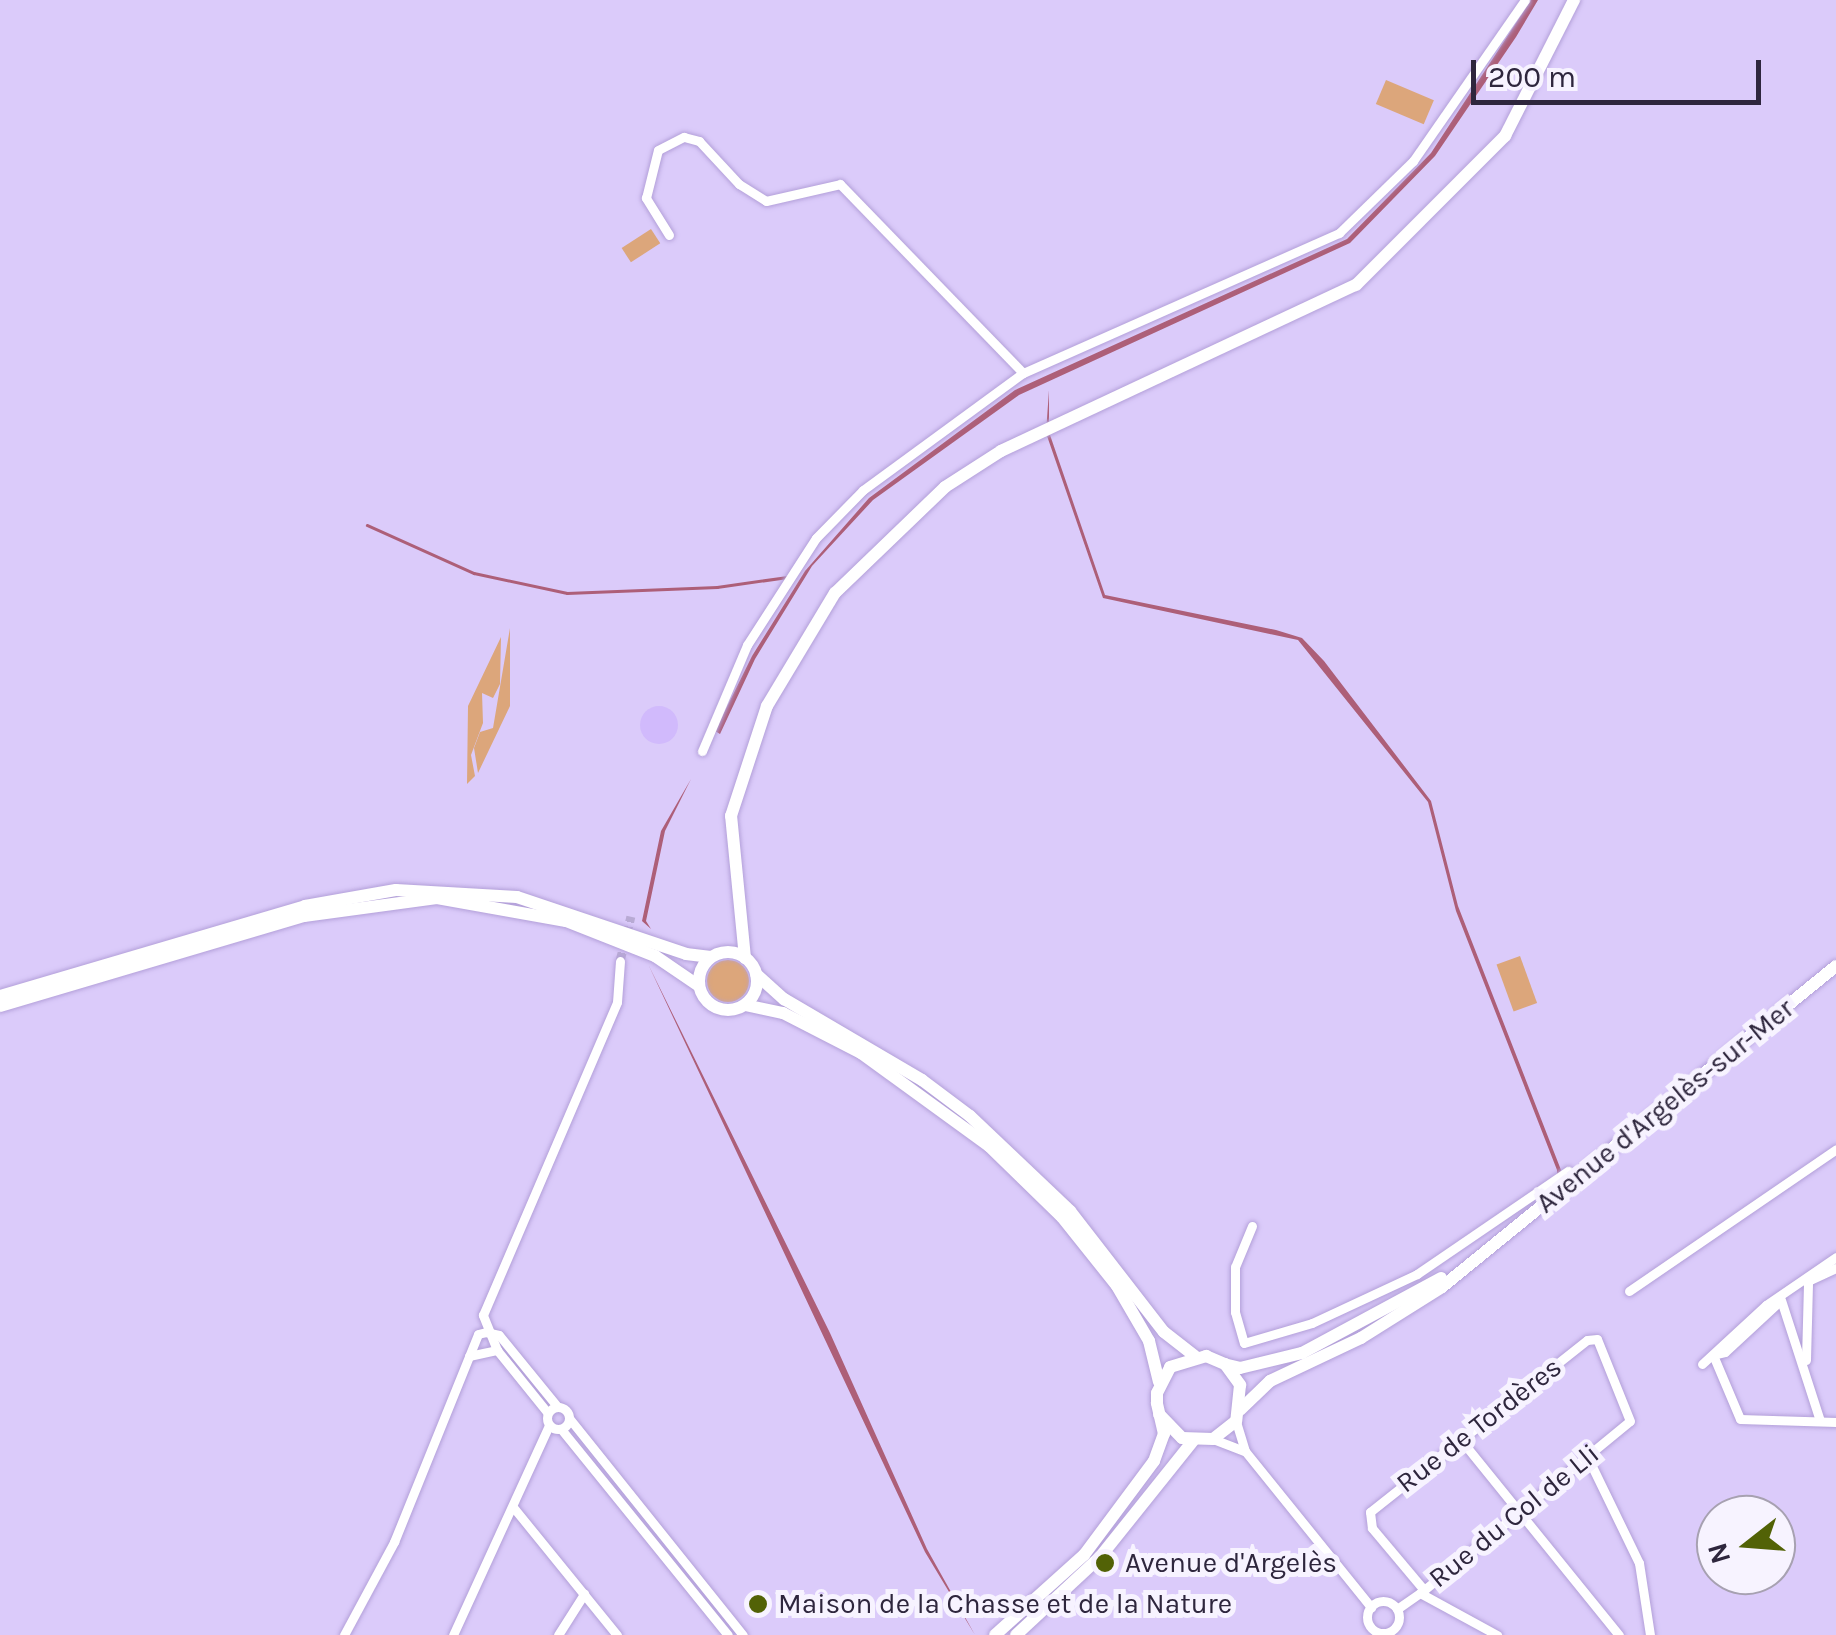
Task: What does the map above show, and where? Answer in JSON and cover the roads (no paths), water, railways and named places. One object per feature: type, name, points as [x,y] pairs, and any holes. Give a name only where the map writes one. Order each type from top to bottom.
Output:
[{"type":"main road","points":[[1159,1414],[1173,1432],[1193,1441],[1213,1439],[1238,1416],[1240,1385],[1225,1364],[1195,1356],[1164,1332],[1070,1211],[970,1116],[922,1080],[784,999],[756,974],[746,958],[738,918],[730,816],[767,706],[835,593],[946,486],[1001,451],[1356,285],[1505,136],[1574,0]]},
{"type":"main road","points":[[0,996],[305,906],[423,888],[517,897],[686,954],[746,958]]},
{"type":"main road","points":[[0,1006],[304,916],[436,898],[566,921],[655,956],[698,986],[721,1010],[746,1005],[783,1013],[861,1053],[990,1146],[1062,1217],[1118,1286],[1149,1341],[1160,1382],[1162,1448],[1118,1515],[1084,1555],[994,1635]]},
{"type":"main road","points":[[698,986],[717,954],[735,940],[738,918]]},
{"type":"main road","name":"Avenue d'Argelès-sur-Mer","points":[[1238,1416],[1270,1381],[1376,1329],[1494,1245],[1836,966]]},
{"type":"main road","points":[[746,1005],[756,974]]},
{"type":"main road","name":"Avenue d'Argelès-sur-Mer","points":[[1225,1364],[1240,1368],[1302,1353],[1494,1245]]},
{"type":"main road","points":[[1160,1382],[1178,1361],[1195,1356]]},
{"type":"main road","points":[[1016,1635],[1100,1556],[1193,1441]]},
{"type":"street","points":[[702,751],[747,646],[816,538],[919,444],[1024,373],[1339,233],[1413,161],[1525,0]]},
{"type":"street","points":[[670,235],[646,198],[658,150],[684,136],[699,141],[738,184],[766,201],[840,184],[1024,373]]},
{"type":"street","points":[[620,960],[617,1002],[482,1314],[486,1332],[498,1350],[552,1409],[569,1418],[743,1635]]},
{"type":"street","points":[[1630,1291],[1836,1149]]},
{"type":"street","points":[[1252,1226],[1235,1266],[1235,1312],[1244,1343],[1312,1323],[1417,1274],[1568,1171]]},
{"type":"street","points":[[1805,1367],[1808,1282],[1836,1257]]},
{"type":"street","points":[[1702,1364],[1719,1344],[1808,1282],[1836,1268]]},
{"type":"street","points":[[1781,1300],[1820,1420]]},
{"type":"street","points":[[481,1349],[486,1332]]},
{"type":"street","points":[[344,1635],[401,1527],[478,1334],[486,1332],[500,1335],[552,1409],[549,1425],[453,1635]]},
{"type":"street","name":"Rue de Tordères","points":[[1422,1592],[1372,1528],[1370,1512],[1587,1340],[1597,1339],[1606,1349],[1630,1421]]},
{"type":"street","points":[[469,1356],[481,1349],[498,1350]]},
{"type":"street","points":[[1713,1355],[1740,1418],[1836,1422]]},
{"type":"street","points":[[1238,1416],[1245,1451],[1371,1607],[1373,1629],[1398,1632],[1397,1609],[1384,1601],[1371,1607]]},
{"type":"street","points":[[562,1429],[569,1418]]},
{"type":"street","name":"Rue du Col de Lli","points":[[1397,1609],[1630,1421]]},
{"type":"street","points":[[549,1425],[562,1429],[728,1635]]},
{"type":"street","points":[[1213,1439],[1245,1451]]},
{"type":"street","points":[[1461,1440],[1619,1635]]},
{"type":"street","points":[[1586,1456],[1639,1564],[1650,1635]]},
{"type":"street","points":[[512,1507],[618,1635]]},
{"type":"street","points":[[1422,1592],[1497,1635]]},
{"type":"street","points":[[558,1635],[584,1594]]},
{"type":"waterway","points":[[367,525],[474,573],[567,593],[717,587],[787,577]]},
{"type":"tunnel","points":[[620,961],[631,916]]},
{"type":"place","name":"Avenue d'Argelès","points":[[1105,1563]]},
{"type":"place","name":"Maison de la Chasse et de la Nature","points":[[758,1604]]}]
